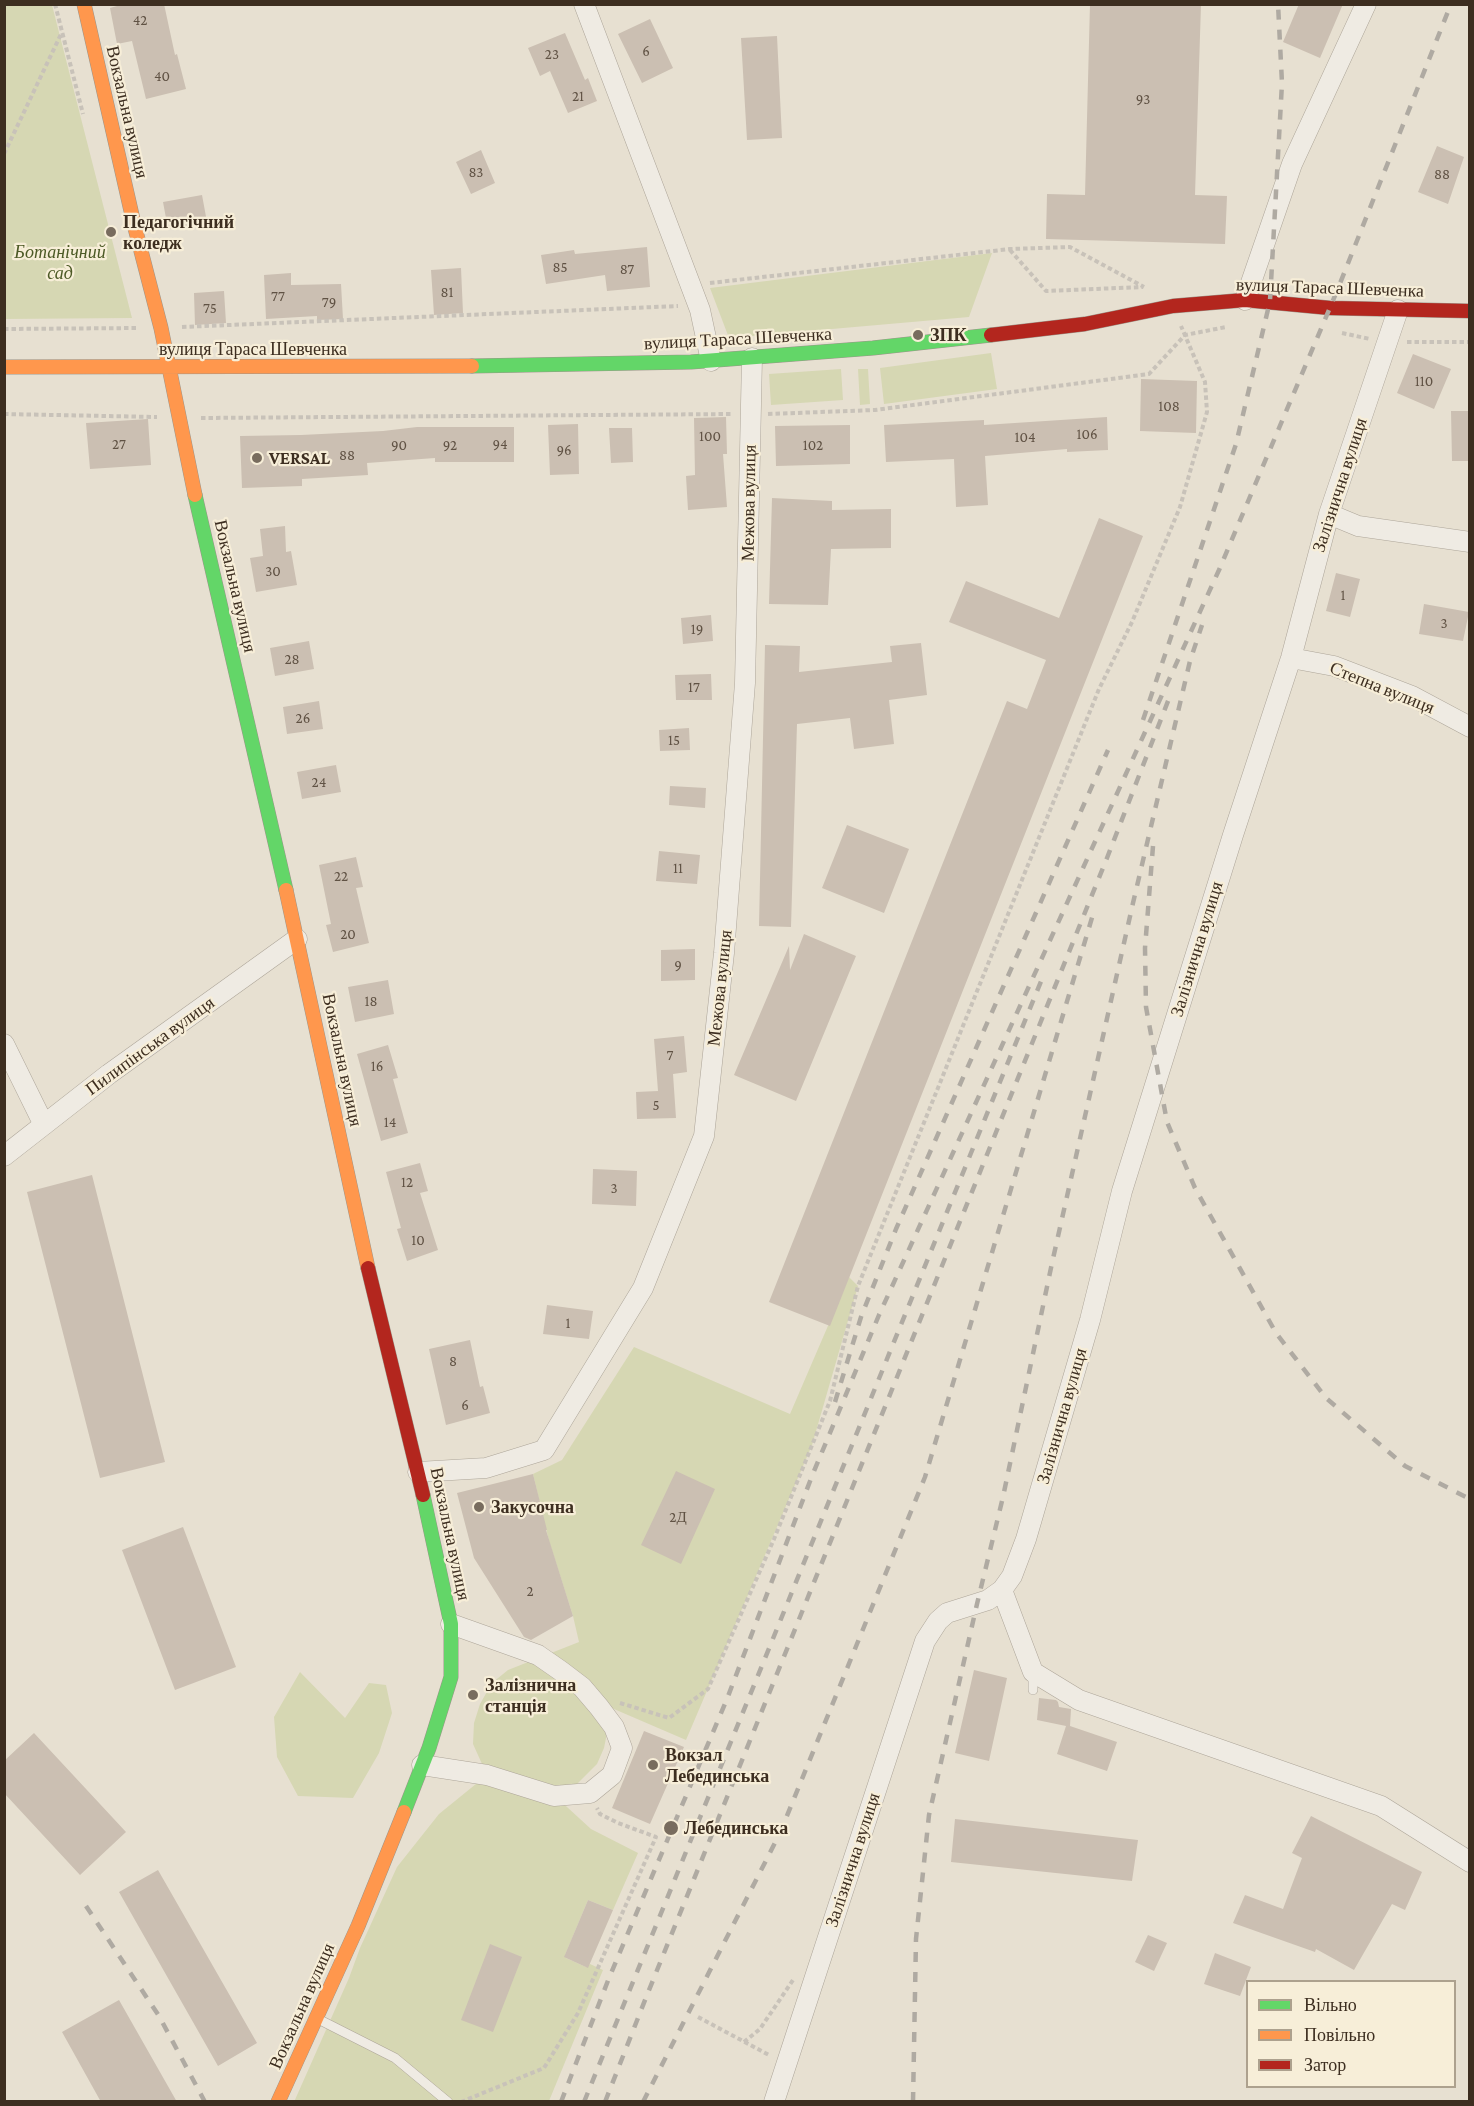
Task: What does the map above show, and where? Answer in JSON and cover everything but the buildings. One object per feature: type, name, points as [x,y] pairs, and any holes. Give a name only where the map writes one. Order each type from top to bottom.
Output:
[{"type":"main road","name":"Вокзальна вулиця","points":[[84,4],[134,224],[161,328],[188,464],[297,939],[379,1317],[418,1472],[451,1624],[451,1677],[422,1765],[358,1926],[278,2102]]},
{"type":"main road","name":"вулиця Тараса Шевченка","points":[[4,367],[397,367],[711,361],[851,351],[1085,324],[1173,306],[1245,300],[1330,308],[1470,310]]},
{"type":"street","points":[[584,4],[691,285],[711,361]]},
{"type":"street","points":[[1245,300],[1292,164],[1366,4]]},
{"type":"street","name":"Залізнична вулиця","points":[[774,2102],[925,1641],[938,1621],[947,1613],[988,1600],[1002,1590],[1012,1576],[1026,1539],[1090,1320],[1122,1191],[1291,658],[1329,514],[1398,310]]},
{"type":"street","name":"Межова вулиця","points":[[418,1472],[486,1468],[544,1450],[643,1288],[704,1136],[724,953],[745,683],[752,358]]},
{"type":"street","points":[[1329,514],[1358,526],[1470,542]]},
{"type":"street","name":"Степна вулиця","points":[[1291,658],[1334,666],[1412,696],[1470,727]]},
{"type":"street","name":"Пилипінська вулиця","points":[[4,1156],[109,1074],[297,939]]},
{"type":"street","points":[[4,1044],[44,1125]]},
{"type":"street","points":[[1002,1590],[1033,1681],[1079,1700],[1381,1806],[1470,1862]]},
{"type":"street","points":[[422,1765],[487,1775],[554,1796],[590,1793],[612,1775],[622,1748],[614,1727],[582,1687],[538,1655],[451,1624]]},
{"type":"lane","points":[[316,2018],[395,2058],[448,2102]]},
{"type":"path","points":[[4,153],[62,32]]},
{"type":"path","points":[[691,285],[1010,249],[1070,247],[1144,287]]},
{"type":"path","points":[[4,329],[161,328],[698,305]]},
{"type":"path","points":[[617,1702],[669,1719],[708,1689],[774,1539],[830,1401],[858,1286],[1099,689],[1132,622],[1180,507],[1207,411],[1205,382],[1173,306]]},
{"type":"path","points":[[4,414],[179,418],[751,414],[875,410],[1149,374],[1185,335],[1227,326]]},
{"type":"path","points":[[1332,330],[1387,343],[1470,342]]},
{"type":"path","points":[[461,2102],[544,2068],[578,2013],[656,1838],[600,1814],[590,1793]]},
{"type":"path","points":[[744,2042],[760,2029],[795,1978]]},
{"type":"path","points":[[698,2017],[786,2064]]},
{"type":"green space","name":"Ботанічний сад","points":[[4,5],[52,5],[132,318],[5,319]]},
{"type":"green space","points":[[992,253],[969,317],[729,338],[710,288]]},
{"type":"green space","points":[[991,353],[997,389],[884,404],[880,368]]},
{"type":"green space","points":[[841,369],[843,400],[771,405],[769,374]]},
{"type":"green space","points":[[858,369],[868,369],[870,404],[860,405]]},
{"type":"green space","points":[[849,1277],[858,1286],[812,1445],[686,1740],[593,1700],[607,1733],[604,1748],[597,1764],[577,1784],[555,1796],[591,1829],[638,1853],[613,1910],[588,1900],[565,1955],[566,1958],[586,1967],[590,1964],[603,1970],[549,2101],[294,2102],[397,1867],[439,1814],[487,1775],[473,1744],[474,1723],[480,1704],[492,1683],[508,1670],[579,1642],[549,1541],[533,1474],[562,1460],[634,1347],[790,1414]]},
{"type":"green space","points":[[300,1672],[345,1718],[369,1683],[386,1685],[392,1713],[379,1753],[353,1798],[298,1796],[277,1757],[274,1717]]},
{"type":"railway","points":[[1143,720],[1236,444],[1270,301],[1282,83],[1278,4]]},
{"type":"railway","points":[[561,2102],[609,1978],[727,1699],[812,1476],[879,1315],[1219,570],[1337,291],[1451,4]]},
{"type":"railway","points":[[913,2102],[916,1939],[929,1815],[1003,1497],[1052,1263],[1133,903],[1190,661],[1202,625]]},
{"type":"railway","points":[[605,2102],[1107,858],[1170,696]]},
{"type":"railway","points":[[835,1402],[861,1317],[896,1229],[1108,750]]},
{"type":"railway","points":[[1153,846],[1145,948],[1146,1007],[1167,1122],[1195,1188],[1276,1333],[1326,1398],[1405,1466],[1470,1499]]},
{"type":"railway","points":[[643,2102],[780,1833],[925,1477],[1094,911]]},
{"type":"railway","points":[[584,2102],[1044,974]]},
{"type":"railway","points":[[86,1906],[159,2016],[205,2102]]},
{"type":"traffic: fast","points":[[472,366],[691,362],[873,348],[991,335]]},
{"type":"traffic: fast","points":[[195,495],[286,890]]},
{"type":"traffic: fast","points":[[404,1812],[429,1748],[451,1677],[451,1624],[423,1495]]},
{"type":"traffic: slow","points":[[84,4],[134,224],[161,328],[195,495]]},
{"type":"traffic: slow","points":[[4,367],[472,366]]},
{"type":"traffic: slow","points":[[286,890],[368,1268]]},
{"type":"traffic: slow","points":[[278,2102],[358,1926],[404,1812]]},
{"type":"traffic: jam","points":[[991,335],[1085,324],[1173,306],[1245,300],[1330,308],[1470,311]]},
{"type":"traffic: jam","points":[[368,1268],[423,1495]]},
{"type":"place","name":"Педагогічний коледж","points":[[111,232]]},
{"type":"place","name":"ЗПК","points":[[918,335]]},
{"type":"place","name":"VERSAL","points":[[257,458]]},
{"type":"place","name":"Закусочна","points":[[479,1507]]},
{"type":"place","name":"Залізнична станція","points":[[473,1695]]},
{"type":"place","name":"Вокзал Лебединська","points":[[653,1765]]},
{"type":"place","name":"Лебединська","points":[[671,1828]]}]
